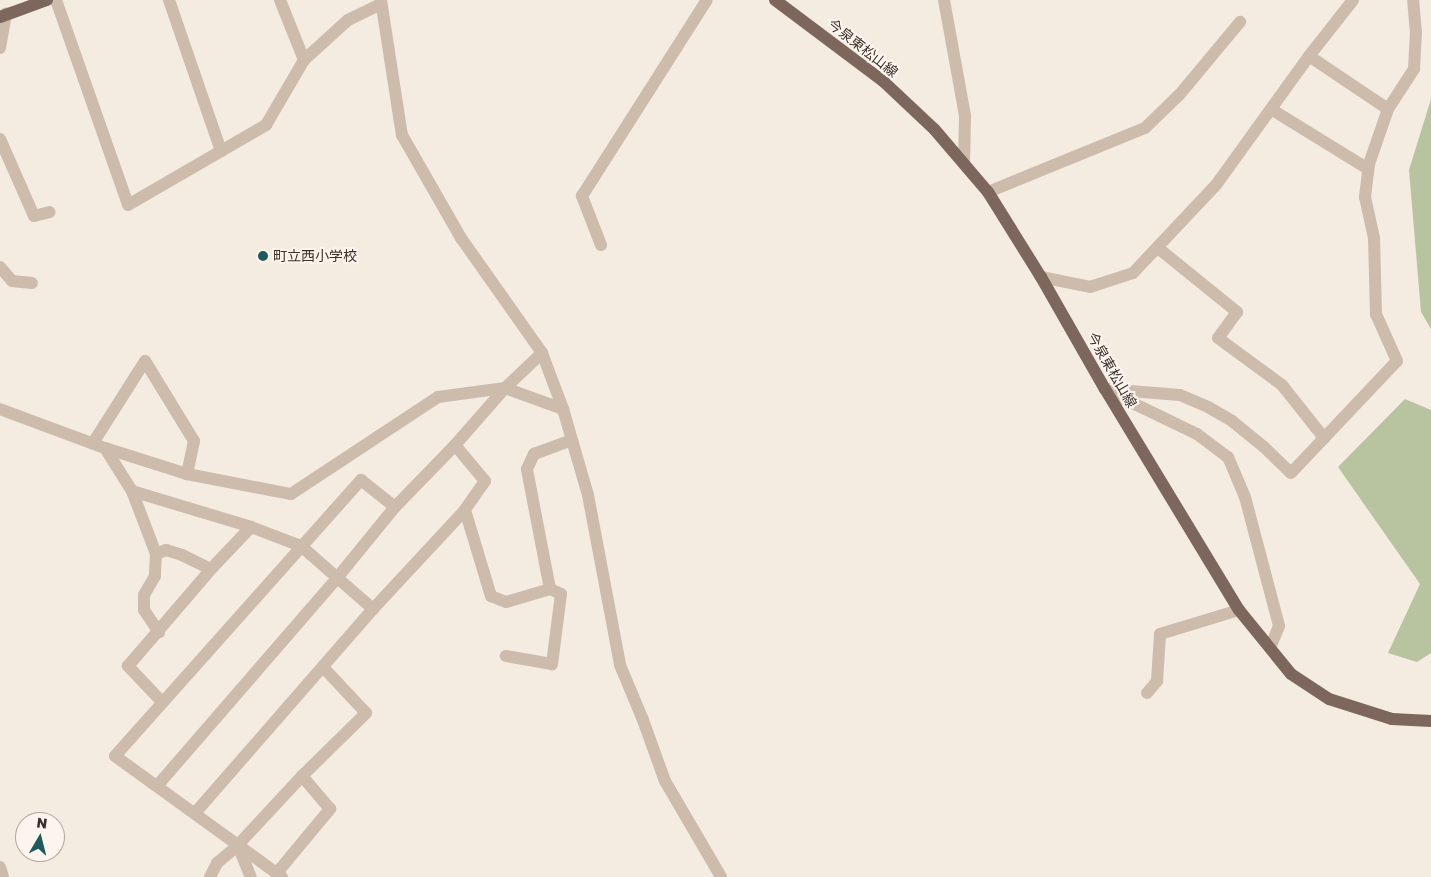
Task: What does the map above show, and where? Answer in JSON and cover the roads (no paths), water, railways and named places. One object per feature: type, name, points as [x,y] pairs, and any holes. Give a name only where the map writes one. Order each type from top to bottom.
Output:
[{"type":"main road","points":[[3,16],[46,0]]},
{"type":"main road","name":"今泉東松山線","points":[[775,0],[883,81],[935,130],[988,192],[1041,277],[1105,390],[1239,610],[1291,674],[1329,699],[1392,719],[1431,721]]},
{"type":"street","points":[[56,0],[128,205],[266,125],[304,60],[348,20],[381,2],[402,135],[461,238],[542,353],[563,408],[588,495],[620,665],[643,720],[665,781],[721,877]]},
{"type":"street","points":[[169,0],[221,151]]},
{"type":"street","points":[[280,0],[304,60]]},
{"type":"street","points":[[601,245],[582,196],[706,0]]},
{"type":"street","points":[[944,0],[965,116],[964,162]]},
{"type":"street","points":[[1041,277],[1090,287],[1133,273],[1216,185],[1309,56],[1353,0]]},
{"type":"street","points":[[1105,390],[1180,395],[1208,407],[1238,426],[1291,473],[1397,361],[1376,314],[1374,238],[1365,197],[1368,169],[1388,109],[1414,70],[1416,33],[1413,0]]},
{"type":"street","points":[[0,48],[3,16]]},
{"type":"street","points":[[988,192],[1145,128],[1180,94],[1240,22]]},
{"type":"street","points":[[1309,56],[1388,109]]},
{"type":"street","points":[[1271,109],[1368,169]]},
{"type":"street","points":[[0,139],[22,193],[34,216],[50,212]]},
{"type":"street","points":[[1158,248],[1237,312],[1218,338],[1282,385],[1324,438]]},
{"type":"street","points":[[0,266],[12,281],[32,283]]},
{"type":"street","points":[[157,786],[337,578],[395,507],[455,445],[505,388],[542,353]]},
{"type":"street","points":[[99,445],[144,362],[194,440],[188,474]]},
{"type":"street","points":[[0,409],[99,445],[188,474],[290,494],[438,397],[505,388],[563,408]]},
{"type":"street","points":[[1105,390],[1197,434],[1228,458],[1244,497],[1279,626],[1270,648]]},
{"type":"street","points":[[550,589],[527,470],[534,454],[572,440]]},
{"type":"street","points":[[99,445],[132,492],[156,554],[155,576],[144,595],[144,610],[159,632]]},
{"type":"street","points":[[195,813],[373,609],[465,510],[485,481],[455,445]]},
{"type":"street","points":[[302,776],[330,809],[279,876],[115,756],[361,480],[395,507]]},
{"type":"street","points":[[132,492],[251,527],[301,546],[373,609]]},
{"type":"street","points":[[465,510],[491,596],[506,602],[550,589],[561,594],[552,664],[506,656]]},
{"type":"street","points":[[162,702],[128,666],[211,569],[251,527]]},
{"type":"street","points":[[156,554],[166,550],[182,555],[211,569]]},
{"type":"street","points":[[1147,693],[1157,681],[1160,634],[1239,610]]},
{"type":"street","points":[[210,877],[217,863],[237,846],[302,776],[366,713],[323,667]]},
{"type":"street","points":[[237,846],[251,877]]},
{"type":"street","points":[[0,867],[3,877]]},
{"type":"place","name":"町立西小学校","points":[[263,256]]}]
